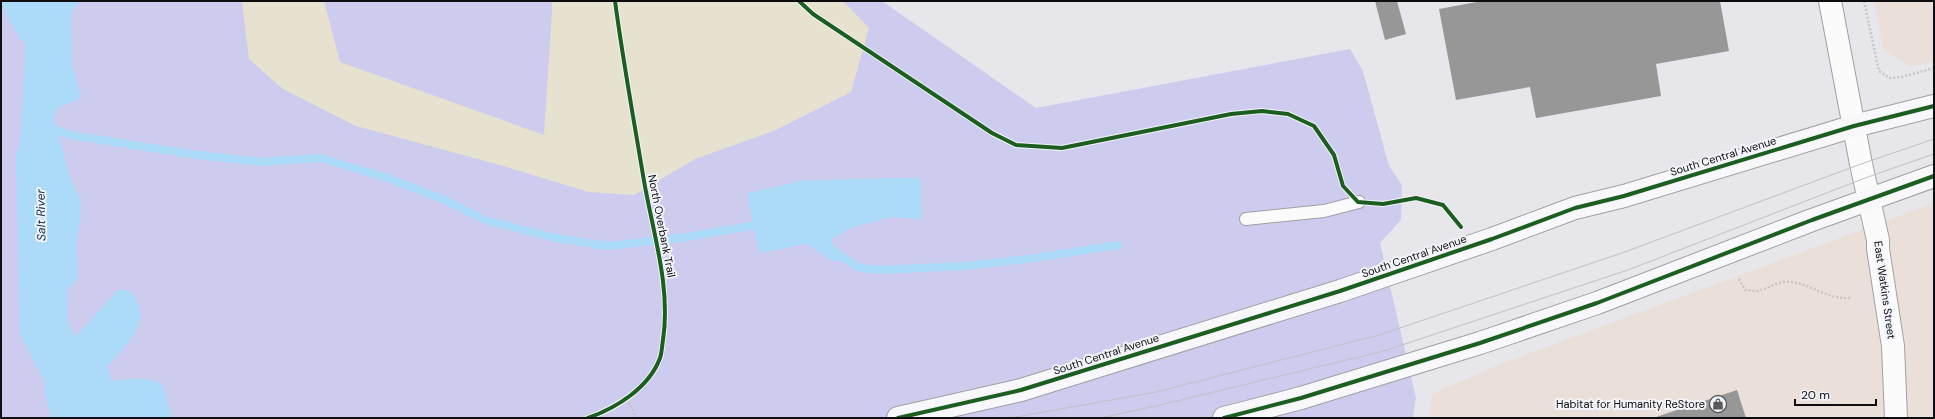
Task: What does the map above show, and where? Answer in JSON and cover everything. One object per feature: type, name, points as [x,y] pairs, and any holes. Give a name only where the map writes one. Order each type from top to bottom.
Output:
[{"type":"main road","name":"South Central Avenue","points":[[898,418],[1021,390],[1340,291],[1492,239],[1575,208],[1624,196],[1854,126],[1934,106]]},
{"type":"main road","points":[[1224,418],[1300,398],[1480,343],[1597,303],[1812,220],[1934,176]]},
{"type":"street","name":"East Watkins Street","points":[[1830,1],[1861,164],[1878,240],[1878,249],[1893,346],[1896,418]]},
{"type":"lane","points":[[1246,219],[1324,211],[1359,202]]},
{"type":"path","points":[[1864,1],[1879,71],[1890,78],[1902,77],[1934,68]]},
{"type":"path","points":[[1739,279],[1745,290],[1757,291],[1787,281],[1801,283],[1818,292],[1837,298],[1851,298]]},
{"type":"path","points":[[620,403],[630,395]]},
{"type":"path","points":[[626,399],[637,418]]},
{"type":"shaded area","points":[[1,1],[882,1],[1036,108],[1350,49],[1363,71],[1389,166],[1402,185],[1401,220],[1380,243],[1416,398],[1413,418],[1,418]]},
{"type":"shaded area","points":[[1874,1],[1934,1],[1934,61],[1911,67],[1884,51]]},
{"type":"shaded area","points":[[1934,203],[1934,418],[1429,418],[1432,394],[1498,365]]},
{"type":"sand","points":[[242,1],[324,1],[340,62],[544,135],[552,1],[843,1],[869,28],[851,92],[776,130],[695,159],[634,195],[589,192],[500,165],[356,126],[283,89],[249,59]]},
{"type":"water","points":[[1,1],[79,1],[71,14],[72,64],[81,98],[58,108],[53,118],[71,181],[81,201],[80,221],[76,246],[78,277],[70,289],[56,267],[19,158],[26,42],[20,39],[1,5]]},
{"type":"water","points":[[920,178],[922,219],[892,217],[853,227],[830,240],[846,261],[832,261],[807,244],[759,253],[747,193],[801,181]]},
{"type":"water","points":[[118,290],[129,290],[135,297],[139,306],[140,315],[139,323],[125,347],[107,367],[112,381],[143,379],[162,384],[172,418],[51,418],[44,389],[53,361]]},
{"type":"building","points":[[1375,1],[1397,1],[1406,34],[1385,40]]},
{"type":"building","points":[[1482,1],[1720,1],[1729,51],[1656,64],[1661,96],[1536,118],[1530,87],[1456,100],[1439,9]]},
{"type":"building","name":"Habitat for Humanity ReStore","points":[[1737,390],[1746,418],[1653,418]]},
{"type":"waterway","points":[[47,126],[70,135],[190,154],[260,162],[320,158],[391,179],[447,201],[485,220],[551,237],[607,246],[680,238],[763,224]]},
{"type":"waterway","name":"Salt River","points":[[40,158],[44,329],[91,418]]},
{"type":"waterway","points":[[834,251],[857,267],[878,270],[964,266],[1021,260],[1118,245]]},
{"type":"tram line","points":[[1010,418],[1156,392],[1379,335],[1622,253],[1861,164],[1934,139]]},
{"type":"tram line","points":[[1100,418],[1384,351],[1628,270],[1865,178],[1934,154]]},
{"type":"cycle path","name":"North Overbank Trail","points":[[588,418],[620,403],[640,388],[648,379],[661,356],[665,320],[665,300],[660,260],[644,181],[615,1]]},
{"type":"cycle path","points":[[799,1],[813,14],[992,133],[1016,145],[1062,148],[1231,114],[1262,111],[1288,114],[1314,126],[1334,155],[1343,186],[1358,202],[1383,204],[1416,198],[1443,205],[1461,227]]},
{"type":"cycle path","points":[[898,418],[1021,390],[1340,291],[1492,239],[1575,208],[1624,196],[1854,126],[1934,106]]},
{"type":"cycle path","points":[[1224,418],[1301,398],[1480,343],[1597,303],[1812,220],[1934,176]]},
{"type":"place","name":"Habitat for Humanity ReStore","points":[[1718,404]]}]
